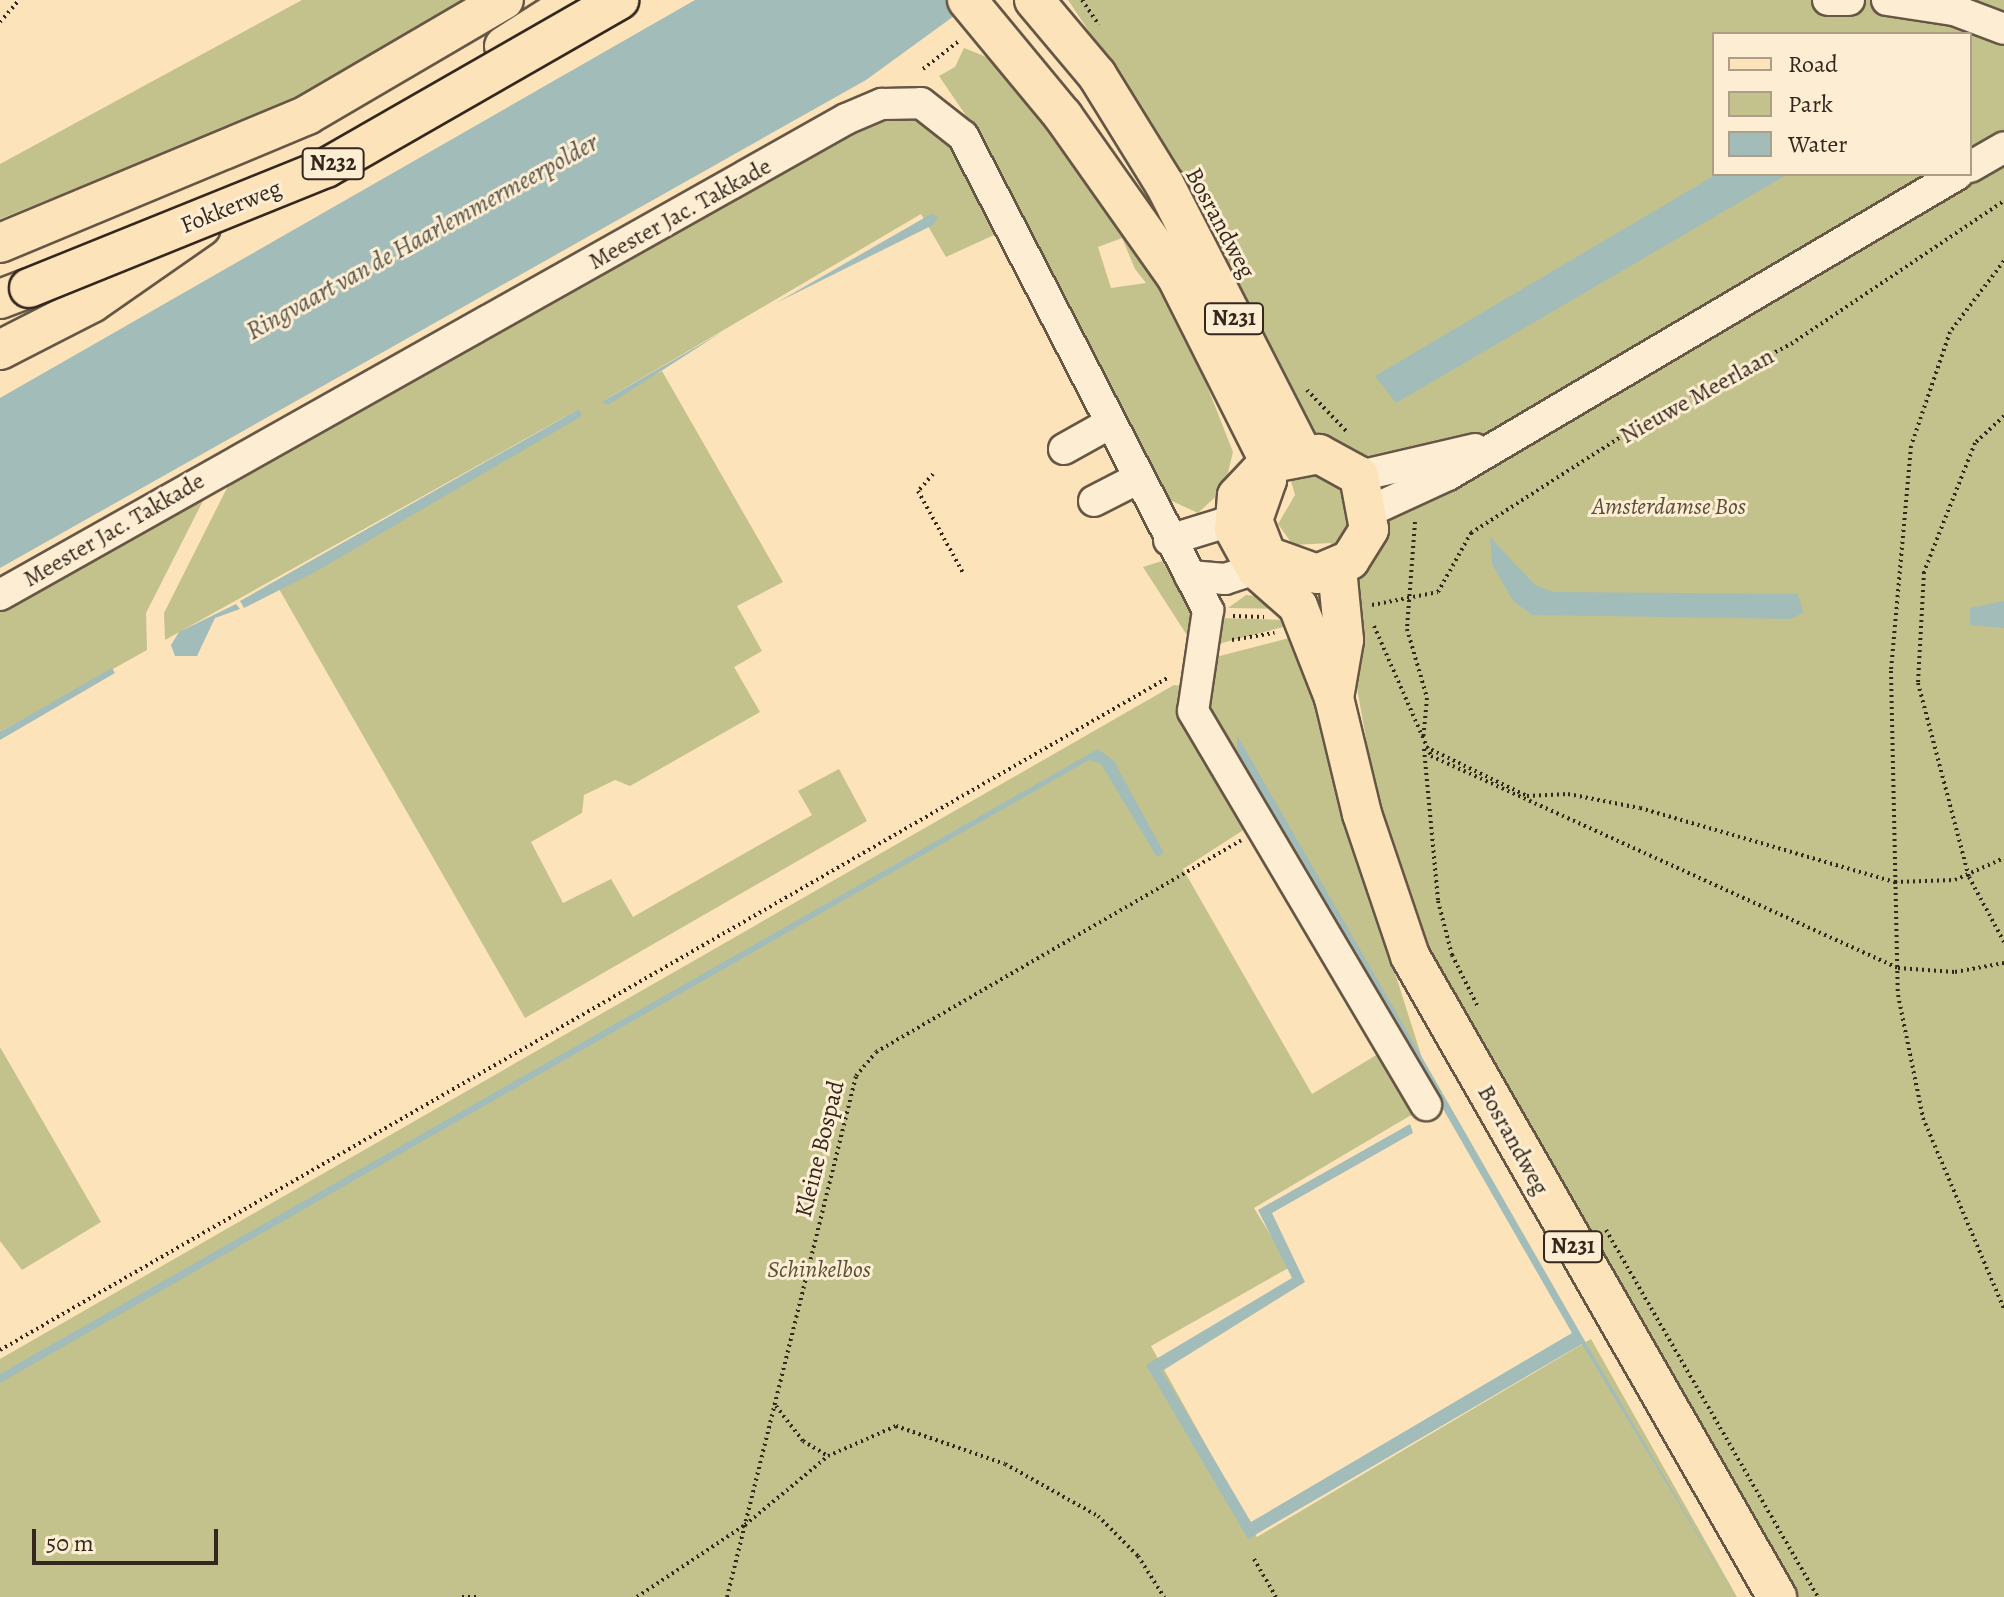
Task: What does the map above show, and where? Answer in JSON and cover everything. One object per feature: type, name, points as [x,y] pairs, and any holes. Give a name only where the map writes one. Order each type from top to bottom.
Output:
[{"type":"main road","name":"N232","points":[[0,243],[307,115],[504,0]]},
{"type":"main road","name":"N232","points":[[0,350],[92,303],[217,216],[576,0]]},
{"type":"main road","name":"Fokkerweg","points":[[14,293],[326,168],[619,0]]},
{"type":"main road","name":"Bosrandweg","points":[[1034,0],[1097,75],[1165,185],[1273,465]]},
{"type":"main road","name":"N231","points":[[972,7],[1144,225],[1238,396],[1273,465],[1253,520],[1256,541],[1270,572]]},
{"type":"main road","points":[[1234,520],[1237,496],[1273,465],[1332,459],[1363,476],[1362,546],[1337,569],[1298,574],[1270,572]]},
{"type":"main road","name":"N231","points":[[1234,520],[1270,572]]},
{"type":"main road","name":"Bosrandweg","points":[[1334,698],[1343,624],[1337,569]]},
{"type":"main road","name":"Bosrandweg","points":[[1270,572],[1304,629],[1334,698],[1362,814],[1410,956],[1777,1597]]},
{"type":"street","points":[[1828,0],[1849,0]]},
{"type":"street","points":[[1887,0],[1954,10],[2004,29]]},
{"type":"street","name":"Meester Jac. Takkade","points":[[0,595],[835,126],[898,101],[940,111],[963,136],[1137,479],[1190,576]]},
{"type":"street","points":[[1972,166],[2004,147]]},
{"type":"street","points":[[1363,476],[1410,494],[1955,176]]},
{"type":"street","points":[[1064,449],[1109,424]]},
{"type":"street","points":[[1363,476],[1489,446]]},
{"type":"street","points":[[1094,501],[1137,479]]},
{"type":"street","points":[[1169,540],[1234,520]]},
{"type":"street","points":[[1190,576],[1225,579],[1270,572]]},
{"type":"street","points":[[1190,576],[1208,610],[1196,661],[1193,711],[1259,830],[1426,1105]]},
{"type":"path","points":[[0,22],[19,0]]},
{"type":"path","points":[[1082,0],[1108,39]]},
{"type":"path","points":[[923,69],[949,49]]},
{"type":"path","name":"Nieuwe Meerlaan","points":[[1408,602],[1438,592],[1471,533],[1653,416],[1791,344],[2004,201]]},
{"type":"path","name":"Bosrandweg","points":[[1221,222],[1236,249]]},
{"type":"path","points":[[2004,261],[1950,332],[1911,446],[1891,671],[1898,968],[1923,1118],[2004,1309]]},
{"type":"path","points":[[1298,376],[1363,476]]},
{"type":"path","points":[[2004,416],[1975,443],[1924,572],[1918,683],[1969,877],[2004,942]]},
{"type":"path","points":[[933,474],[918,491],[963,573]]},
{"type":"path","points":[[1410,494],[1408,602],[1411,656],[1427,698],[1423,746],[1444,928],[1486,1023]]},
{"type":"path","points":[[1343,624],[1377,630],[1423,746],[1563,822],[1898,968],[1955,972],[2004,963]]},
{"type":"path","points":[[0,1350],[1237,637],[1304,629]]},
{"type":"path","points":[[1423,746],[1527,796],[1568,794],[1640,808],[1895,882],[1969,877],[2004,858]]},
{"type":"path","name":"Kleine Bospad","points":[[727,1597],[856,1076],[876,1052],[1259,830]]},
{"type":"path","points":[[1603,1226],[1818,1597]]},
{"type":"path","points":[[776,1405],[803,1441],[828,1456]]},
{"type":"path","points":[[637,1597],[745,1525],[828,1456],[896,1426],[1005,1464],[1098,1516],[1138,1556],[1164,1597]]},
{"type":"path","points":[[1254,1559],[1276,1597]]},
{"type":"path","points":[[462,1597],[480,1597]]},
{"type":"green space","points":[[302,0],[462,0],[288,103],[0,219],[0,164]]},
{"type":"green space","name":"Amsterdamse Bos","points":[[1068,0],[2004,0],[2004,1597],[1797,1597],[1400,928],[1331,543],[1293,545],[1278,524],[1295,495],[1290,477],[1311,476],[1302,442],[1155,130]]},
{"type":"green space","points":[[964,48],[994,60],[1090,176],[1188,337],[1233,452],[1224,489],[1198,513],[1159,495],[1065,329],[971,123],[939,76],[955,67]],"holes":[[[1122,238],[1135,269],[1146,283],[1111,288],[1098,247]]]},
{"type":"green space","points":[[910,113],[935,120],[994,222],[994,235],[946,257],[921,214],[603,401],[662,371],[783,582],[737,606],[762,651],[734,667],[760,712],[630,786],[615,780],[584,795],[582,813],[531,842],[563,903],[611,879],[633,917],[812,815],[798,791],[839,769],[867,821],[525,1018],[279,589],[579,409],[165,640],[164,613],[232,478],[864,120]]},
{"type":"green space","points":[[209,489],[146,613],[147,650],[0,732],[0,607]]},
{"type":"green space","points":[[1162,561],[1196,608],[1190,640],[1143,567]]},
{"type":"green space","points":[[1246,595],[1267,597],[1283,609],[1228,608]]},
{"type":"green space","points":[[1219,618],[1293,620],[1295,624],[1214,645]]},
{"type":"green space","points":[[1297,636],[1370,894],[1422,1058],[1205,703],[1212,658]]},
{"type":"green space","name":"Schinkelbos","points":[[1174,685],[1181,686],[1181,709],[1245,829],[1183,869],[1312,1094],[1378,1054],[1413,1114],[1254,1208],[1290,1267],[1151,1346],[1257,1537],[1591,1339],[1737,1597],[0,1597],[0,1359]]},
{"type":"green space","points":[[0,1047],[101,1222],[22,1270],[0,1241]]},
{"type":"water","name":"Ringvaart van de Haarlemmermeerpolder","points":[[695,0],[976,0],[866,80],[0,568],[0,398]]},
{"type":"water","points":[[1714,176],[1785,176],[1396,403],[1375,376]]},
{"type":"water","points":[[931,214],[938,217],[933,225],[776,303]]},
{"type":"water","points":[[722,332],[608,405],[603,403],[603,401]]},
{"type":"water","points":[[579,409],[582,416],[317,571],[244,608],[240,601]]},
{"type":"water","points":[[1490,537],[1535,585],[1554,592],[1798,594],[1803,613],[1790,619],[1532,615],[1513,601],[1492,564]]},
{"type":"water","points":[[2004,601],[2004,628],[1970,625],[1970,608]]},
{"type":"water","points":[[236,604],[240,609],[215,618],[197,656],[175,656],[171,645],[179,632]]},
{"type":"water","points":[[112,668],[115,673],[0,740],[0,732]]},
{"type":"water","points":[[1237,735],[1735,1597],[1582,1344],[1248,1539],[1146,1365],[1292,1278],[1258,1210],[1410,1124],[1413,1133],[1272,1213],[1305,1282],[1162,1371],[1251,1522],[1572,1333],[1237,751]]},
{"type":"water","points":[[1098,749],[1114,761],[1164,853],[1157,857],[1101,764],[1089,760],[0,1383],[0,1374]]}]
